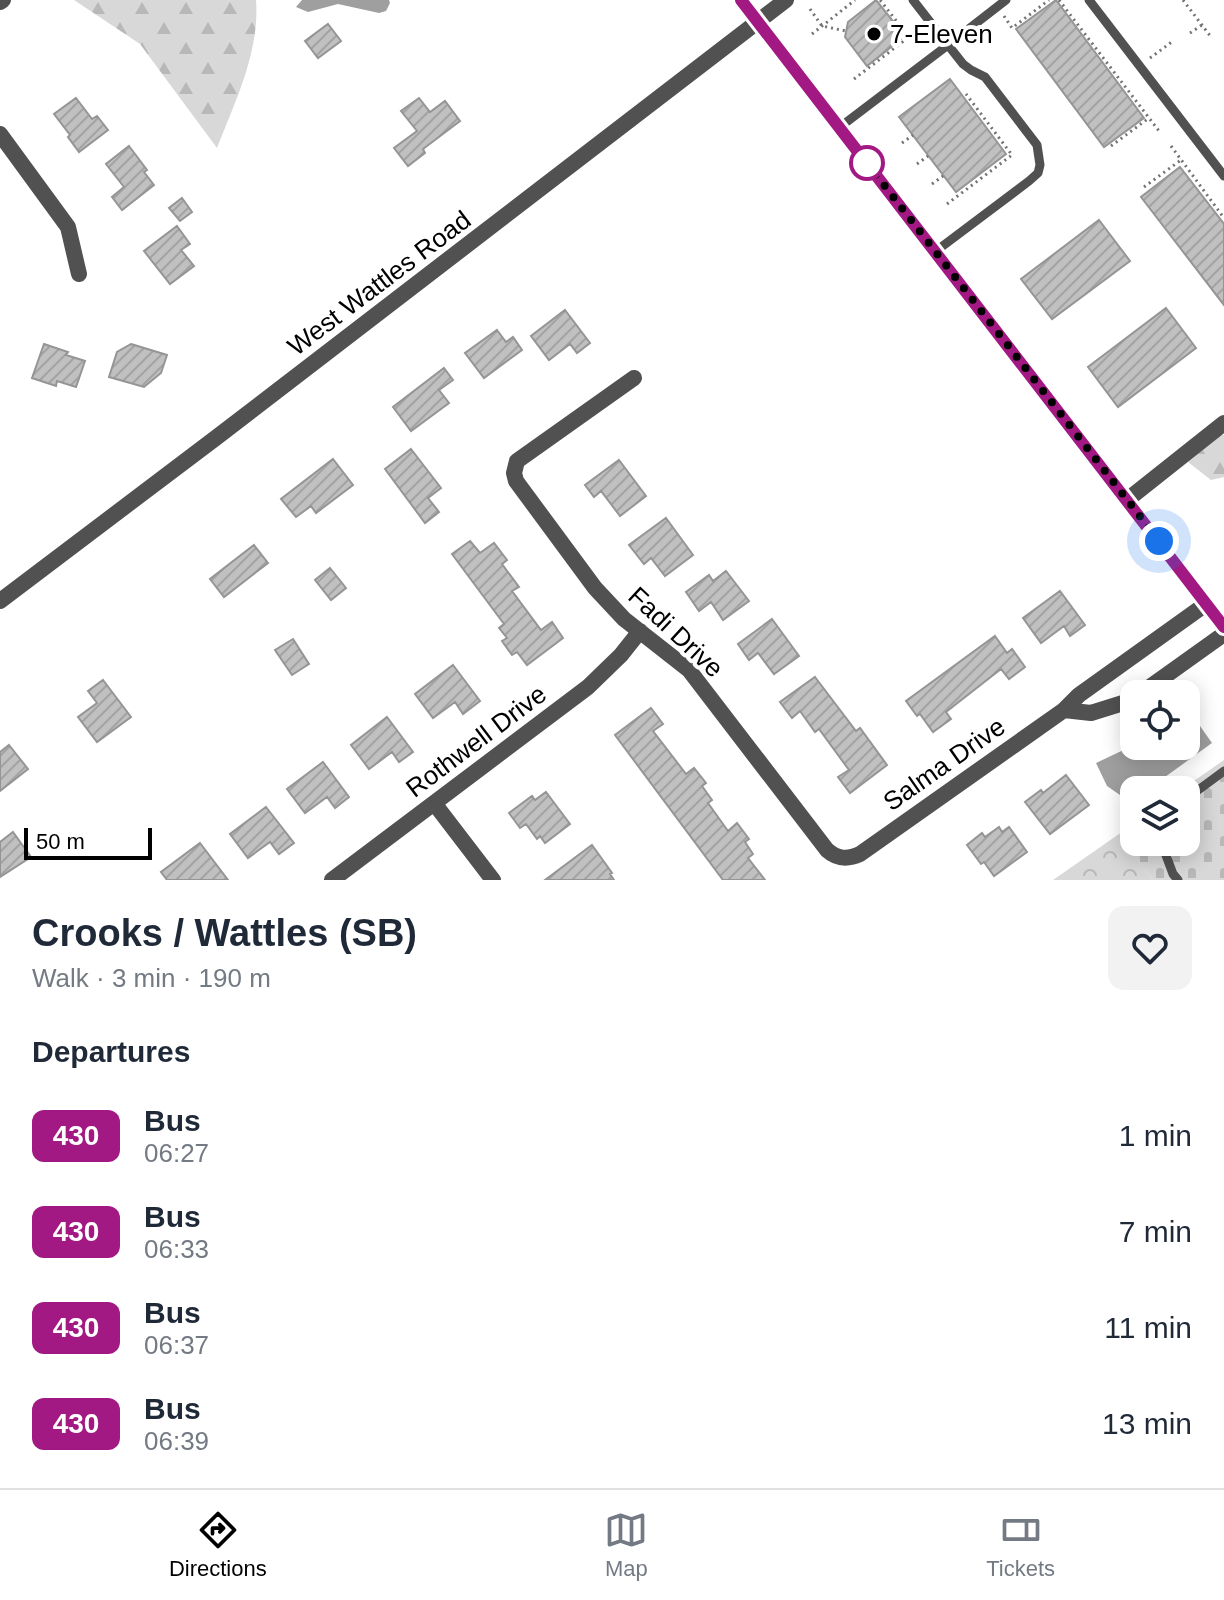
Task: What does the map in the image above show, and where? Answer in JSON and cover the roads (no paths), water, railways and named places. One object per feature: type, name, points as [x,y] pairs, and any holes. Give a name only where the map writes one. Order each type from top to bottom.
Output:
[{"type":"main road","points":[[741,0],[1224,627]]},
{"type":"street","name":"West Wattles Road","points":[[0,601],[786,0]]},
{"type":"street","points":[[0,134],[68,227],[79,274]]},
{"type":"street","name":"Fadi Drive","points":[[634,378],[517,461],[514,473],[521,489],[595,588],[624,619],[689,670],[827,850],[834,856],[852,857]]},
{"type":"street","points":[[1127,500],[1224,423]]},
{"type":"street","name":"Salma Drive","points":[[852,857],[1064,710],[1079,695],[1206,604]]},
{"type":"street","name":"Rothwell Drive","points":[[332,880],[588,687],[621,655],[640,631]]},
{"type":"street","points":[[1160,680],[1224,634]]},
{"type":"street","points":[[1064,710],[1091,713],[1120,704]]},
{"type":"street","points":[[434,803],[493,880]]},
{"type":"lane","points":[[913,0],[963,64],[985,77],[1037,145],[1040,165],[1038,173],[1029,181],[936,251]]},
{"type":"lane","points":[[840,127],[1006,0]]},
{"type":"lane","points":[[1089,0],[1224,176]]},
{"type":"lane","points":[[1200,789],[1224,771]]},
{"type":"lane","points":[[1166,856],[1178,880]]},
{"type":"place","name":"7-Eleven","points":[[874,34]]}]
